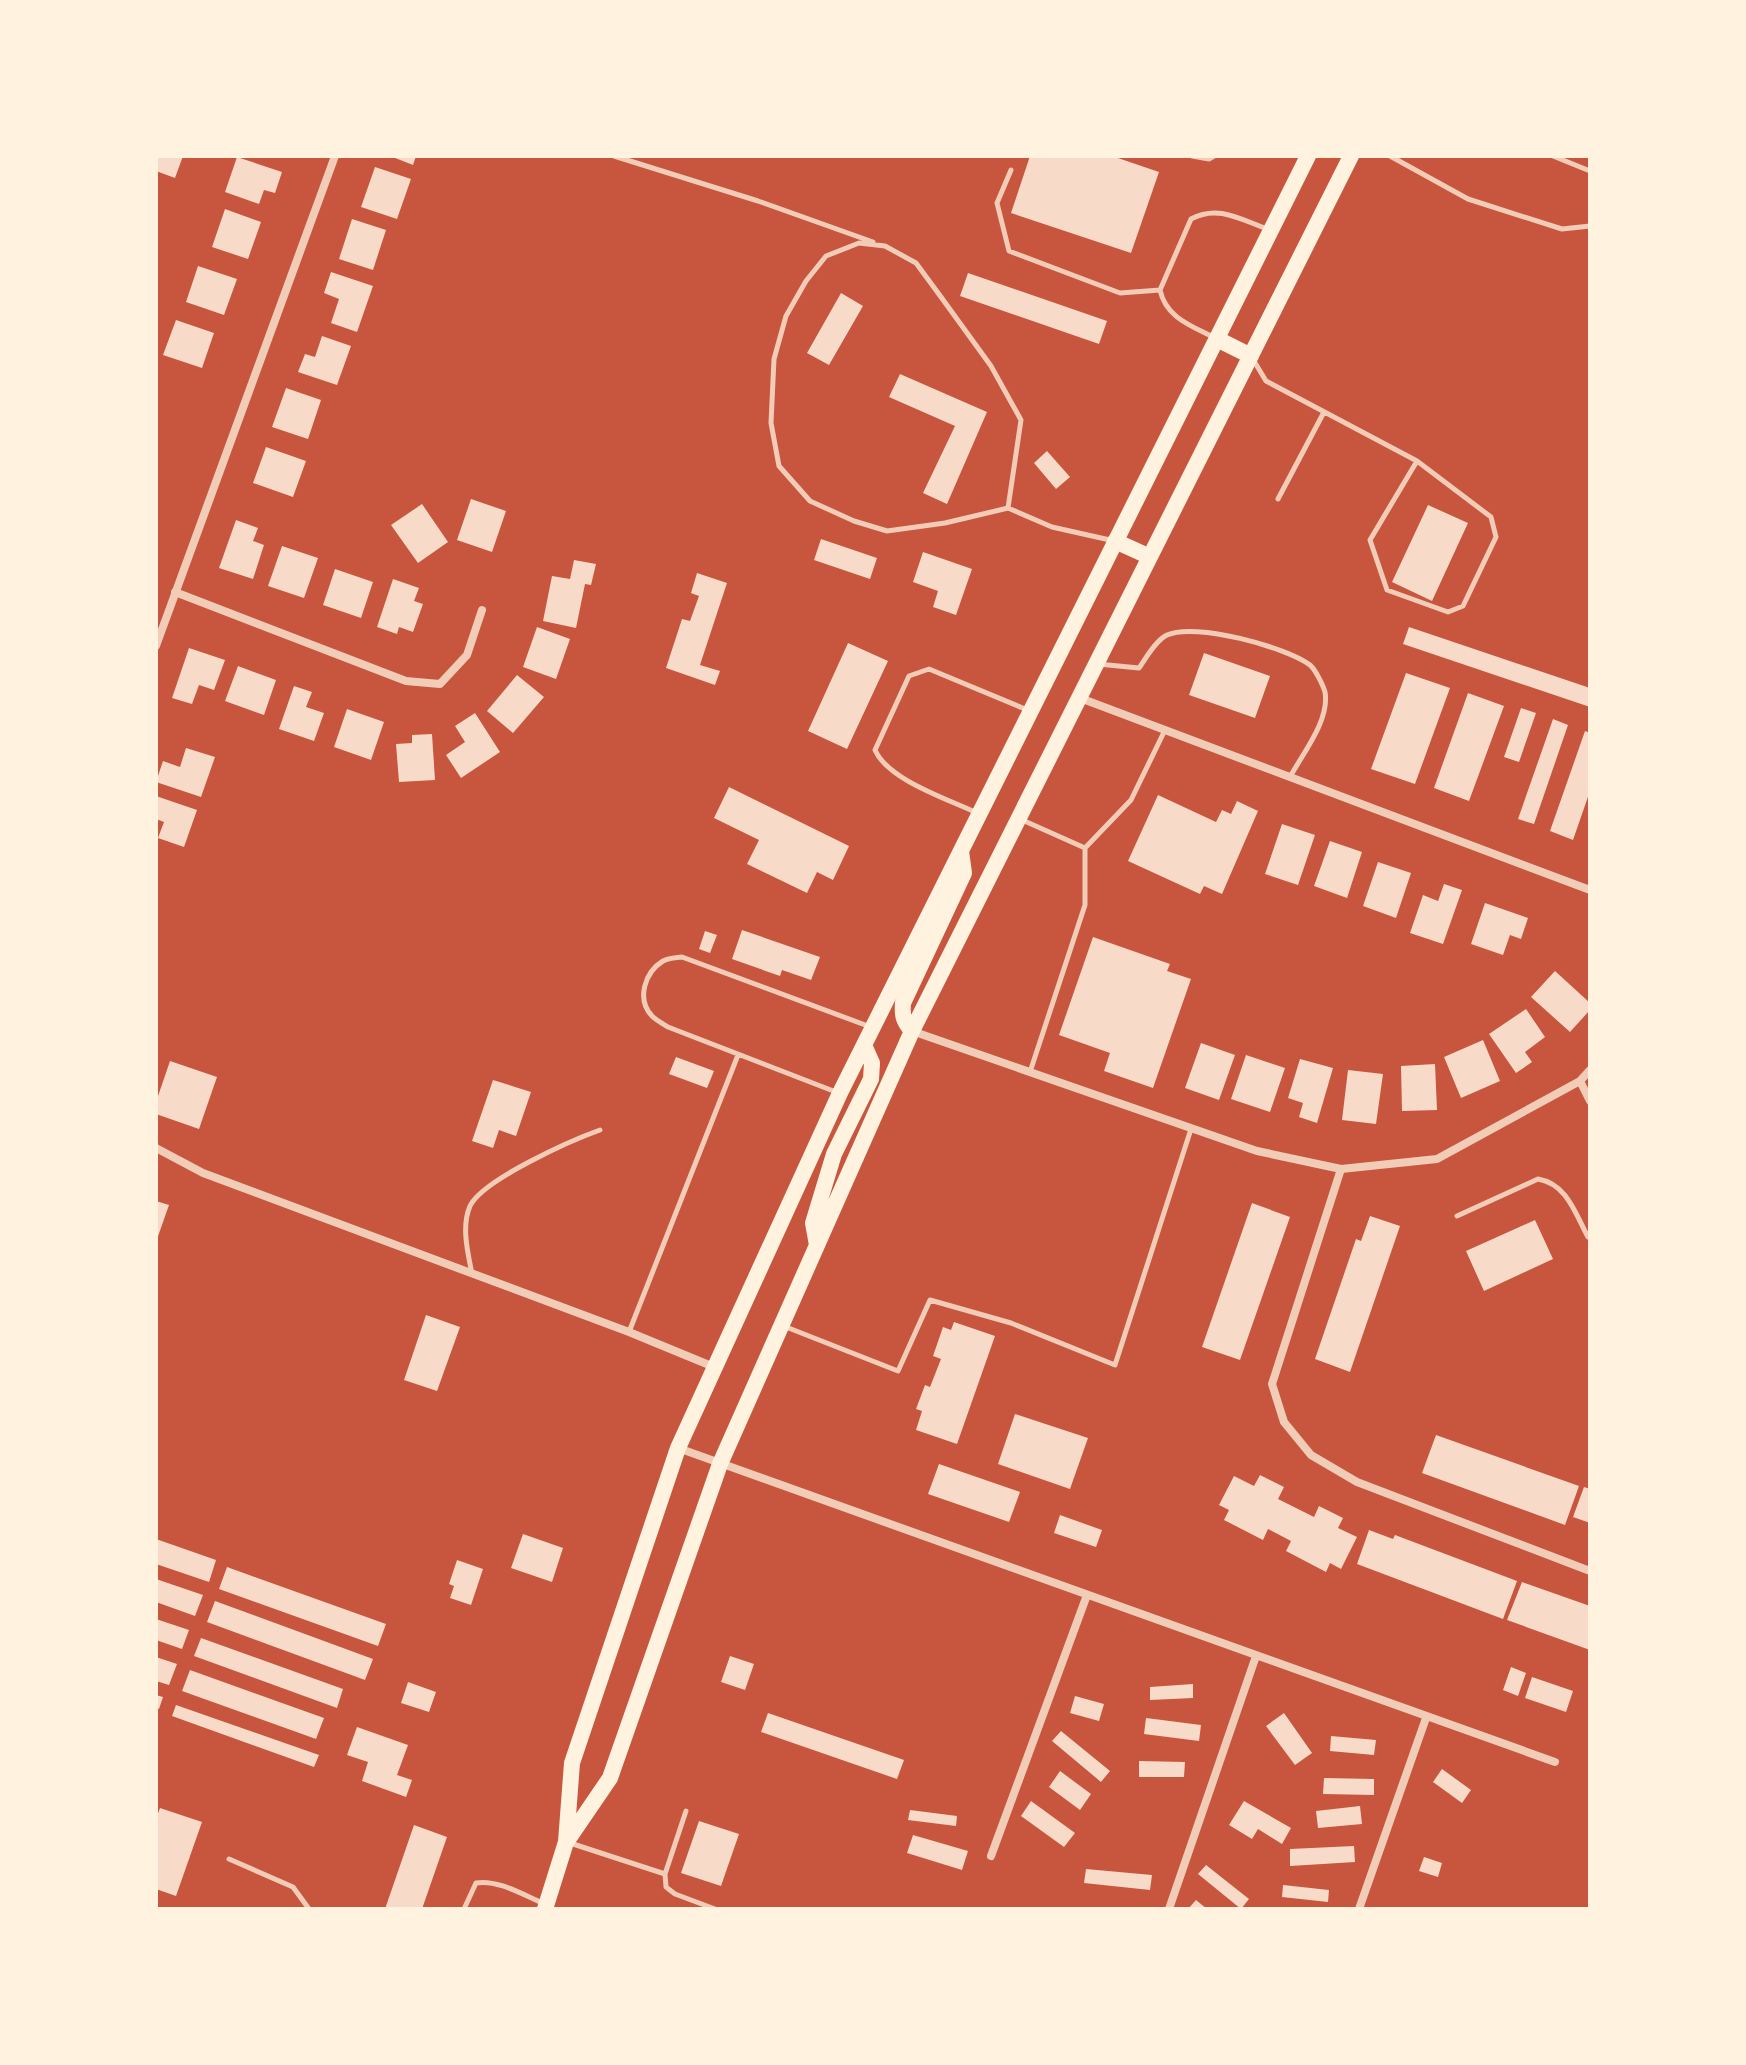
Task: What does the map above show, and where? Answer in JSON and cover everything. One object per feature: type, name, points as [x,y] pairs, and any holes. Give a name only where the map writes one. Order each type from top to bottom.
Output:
[{"type":"main road","points":[[546,1907],[566,1842],[572,1763],[678,1448],[840,1093],[1308,156]]},
{"type":"main road","points":[[566,1842],[610,1778],[720,1464],[912,1031],[1351,156]]},
{"type":"main road","points":[[1217,339],[1251,356]]},
{"type":"main road","points":[[1115,541],[1148,556]]},
{"type":"main road","points":[[912,1031],[905,1023],[903,1003],[964,873],[961,851]]},
{"type":"main road","points":[[817,1245],[813,1223],[834,1154],[871,1079],[872,1063],[864,1045]]},
{"type":"street","points":[[156,646],[335,156]]},
{"type":"street","points":[[175,592],[406,681],[440,684],[467,655],[482,610]]},
{"type":"street","points":[[1080,698],[1590,890]]},
{"type":"street","points":[[912,1031],[1257,1151],[1341,1169],[1437,1159],[1580,1081],[1590,1070]]},
{"type":"street","points":[[1580,1081],[1590,1101]]},
{"type":"street","points":[[156,1148],[203,1173],[629,1332],[714,1367]]},
{"type":"street","points":[[1341,1169],[1272,1384],[1284,1422],[1311,1455],[1357,1482],[1590,1571]]},
{"type":"street","points":[[678,1448],[1555,1762]]},
{"type":"street","points":[[991,1856],[1087,1595]]},
{"type":"street","points":[[1169,1909],[1256,1656]]},
{"type":"street","points":[[1359,1909],[1426,1718]]},
{"type":"lane","points":[[614,156],[758,201],[885,246],[916,263],[991,366],[1021,420],[1008,508]]},
{"type":"lane","points":[[1192,156],[1209,159],[1214,156]]},
{"type":"lane","points":[[1390,156],[1468,199],[1562,229],[1590,226]]},
{"type":"lane","points":[[1553,156],[1590,171]]},
{"type":"lane","points":[[1011,170],[997,203],[1009,251],[1120,293],[1160,290]]},
{"type":"lane","points":[[1217,339],[1181,321],[1163,302],[1160,290],[1191,219],[1206,211],[1219,211],[1270,230]]},
{"type":"lane","points":[[885,246],[859,243],[826,256],[806,281],[786,316],[774,359],[771,423],[779,466],[810,501],[854,521],[887,531],[945,523],[1008,508],[1052,527],[1115,541]]},
{"type":"lane","points":[[1251,356],[1266,381],[1417,461],[1491,517],[1496,537],[1463,606],[1448,612],[1387,590],[1370,540],[1417,461]]},
{"type":"lane","points":[[1278,499],[1324,412]]},
{"type":"lane","points":[[1097,663],[1139,668],[1164,636],[1181,631],[1208,633],[1281,650],[1312,666],[1325,692],[1322,719],[1290,777]]},
{"type":"lane","points":[[979,814],[895,773],[880,760],[875,750],[909,676],[929,669],[1031,711]]},
{"type":"lane","points":[[1030,1072],[1085,905],[1085,848],[1131,800],[1165,730]]},
{"type":"lane","points":[[1020,819],[1085,848]]},
{"type":"lane","points":[[840,1093],[668,1027],[651,1016],[643,1000],[645,985],[653,970],[666,959],[682,957],[873,1028]]},
{"type":"lane","points":[[629,1332],[738,1055]]},
{"type":"lane","points":[[782,1325],[898,1371],[930,1300],[1011,1323],[1115,1365],[1192,1128]]},
{"type":"lane","points":[[472,1275],[465,1236],[470,1205],[487,1188],[518,1169],[564,1143],[600,1130]]},
{"type":"lane","points":[[1457,1216],[1538,1179],[1550,1181],[1562,1189],[1589,1239]]},
{"type":"lane","points":[[686,1811],[665,1874],[666,1887],[675,1894],[715,1909]]},
{"type":"lane","points":[[566,1842],[665,1874]]},
{"type":"lane","points":[[229,1859],[293,1887],[309,1909]]},
{"type":"lane","points":[[464,1909],[476,1883],[483,1881],[497,1884],[546,1907]]},
{"type":"building","points":[[156,156],[183,156],[175,178],[156,171]]},
{"type":"building","points":[[390,156],[416,156],[413,165]]},
{"type":"building","points":[[1030,156],[1112,156],[1159,172],[1131,253],[1011,213]]},
{"type":"building","points":[[237,157],[282,172],[275,193],[264,190],[259,204],[225,192]]},
{"type":"building","points":[[375,167],[411,179],[397,219],[361,207]]},
{"type":"building","points":[[225,209],[261,222],[248,259],[212,247]]},
{"type":"building","points":[[352,219],[386,230],[373,270],[339,259]]},
{"type":"building","points":[[198,266],[237,279],[224,315],[186,302]]},
{"type":"building","points":[[331,272],[373,286],[357,332],[331,323],[339,299],[324,293]]},
{"type":"building","points":[[968,273],[1107,321],[1099,344],[960,296]]},
{"type":"building","points":[[841,293],[863,306],[829,365],[807,353]]},
{"type":"building","points":[[176,320],[214,333],[202,368],[163,355]]},
{"type":"building","points":[[322,336],[351,346],[337,385],[298,372],[305,354],[315,357]]},
{"type":"building","points":[[900,374],[987,412],[947,504],[923,493],[955,426],[889,397]]},
{"type":"building","points":[[286,388],[321,400],[308,439],[272,427]]},
{"type":"building","points":[[266,447],[306,461],[293,497],[253,483]]},
{"type":"building","points":[[1047,451],[1070,477],[1056,489],[1034,463]]},
{"type":"building","points":[[471,499],[506,511],[492,552],[457,540]]},
{"type":"building","points":[[422,504],[448,542],[418,563],[391,525]]},
{"type":"building","points":[[1428,505],[1468,523],[1432,601],[1392,582]]},
{"type":"building","points":[[236,520],[258,528],[253,541],[264,545],[253,579],[219,568]]},
{"type":"building","points":[[821,539],[877,558],[870,579],[814,560]]},
{"type":"building","points":[[282,546],[318,558],[304,598],[268,586]]},
{"type":"building","points":[[923,552],[972,569],[956,615],[933,607],[938,591],[913,582]]},
{"type":"building","points":[[574,560],[596,564],[591,585],[585,584],[576,628],[543,621],[552,576],[570,579]]},
{"type":"building","points":[[335,569],[373,582],[361,618],[323,605]]},
{"type":"building","points":[[697,573],[727,583],[700,665],[720,671],[715,685],[666,668],[682,619],[690,621],[699,596],[691,593]]},
{"type":"building","points":[[393,579],[419,588],[414,601],[423,604],[413,632],[399,627],[397,634],[377,627]]},
{"type":"building","points":[[537,627],[570,639],[556,679],[523,667]]},
{"type":"building","points":[[1409,627],[1590,688],[1590,707],[1403,644]]},
{"type":"building","points":[[848,643],[888,661],[847,749],[808,731]]},
{"type":"building","points":[[189,648],[225,660],[214,690],[199,685],[192,704],[172,698]]},
{"type":"building","points":[[1204,653],[1270,676],[1255,718],[1189,695]]},
{"type":"building","points":[[238,666],[276,680],[264,715],[225,701]]},
{"type":"building","points":[[1406,673],[1450,688],[1415,784],[1371,769]]},
{"type":"building","points":[[517,675],[544,697],[513,733],[487,711]]},
{"type":"building","points":[[294,686],[312,692],[306,707],[324,713],[314,741],[279,729]]},
{"type":"building","points":[[1468,693],[1504,706],[1469,801],[1434,788]]},
{"type":"building","points":[[1521,708],[1536,713],[1519,762],[1504,757]]},
{"type":"building","points":[[347,709],[384,722],[371,760],[334,747]]},
{"type":"building","points":[[475,713],[500,752],[461,778],[446,755],[465,742],[455,726]]},
{"type":"building","points":[[1553,719],[1568,725],[1534,824],[1518,819]]},
{"type":"building","points":[[1585,731],[1590,733],[1590,791],[1573,840],[1550,831]]},
{"type":"building","points":[[432,734],[435,780],[399,782],[396,744],[412,743],[412,735]]},
{"type":"building","points":[[186,748],[215,757],[201,797],[156,782],[163,761],[180,767]]},
{"type":"building","points":[[729,787],[849,846],[833,880],[817,872],[807,893],[747,864],[759,840],[714,818]]},
{"type":"building","points":[[1158,795],[1216,822],[1222,810],[1231,814],[1237,801],[1258,811],[1222,894],[1204,886],[1200,894],[1128,861]]},
{"type":"building","points":[[156,796],[197,810],[184,847],[158,838],[164,822],[156,819]]},
{"type":"building","points":[[1282,824],[1315,835],[1298,885],[1265,874]]},
{"type":"building","points":[[1330,841],[1362,852],[1347,898],[1314,886]]},
{"type":"building","points":[[1378,862],[1411,873],[1396,918],[1363,906]]},
{"type":"building","points":[[1444,884],[1462,890],[1443,944],[1410,933],[1423,895],[1438,901]]},
{"type":"building","points":[[1485,903],[1528,918],[1521,939],[1510,935],[1503,955],[1471,944]]},
{"type":"building","points":[[742,930],[820,957],[811,980],[782,970],[780,976],[732,959]]},
{"type":"building","points":[[705,931],[717,935],[710,953],[699,949]]},
{"type":"building","points":[[1093,937],[1170,964],[1167,971],[1191,979],[1153,1088],[1104,1071],[1110,1053],[1059,1035]]},
{"type":"building","points":[[1555,971],[1590,1003],[1590,1010],[1570,1032],[1531,997]]},
{"type":"building","points":[[1526,1009],[1545,1037],[1525,1052],[1532,1062],[1516,1073],[1489,1034]]},
{"type":"building","points":[[1483,1040],[1500,1081],[1461,1098],[1444,1057]]},
{"type":"building","points":[[1201,1043],[1235,1055],[1219,1100],[1185,1088]]},
{"type":"building","points":[[1246,1055],[1285,1068],[1270,1112],[1231,1099]]},
{"type":"building","points":[[676,1057],[714,1071],[707,1088],[669,1074]]},
{"type":"building","points":[[1300,1059],[1333,1068],[1317,1123],[1299,1117],[1303,1103],[1288,1098]]},
{"type":"building","points":[[170,1061],[217,1077],[199,1129],[156,1114],[156,1102]]},
{"type":"building","points":[[1435,1064],[1437,1110],[1402,1111],[1401,1066]]},
{"type":"building","points":[[1348,1070],[1383,1074],[1376,1124],[1342,1120]]},
{"type":"building","points":[[493,1080],[531,1092],[516,1136],[499,1130],[493,1148],[472,1141]]},
{"type":"building","points":[[156,1201],[169,1205],[156,1242]]},
{"type":"building","points":[[1252,1203],[1290,1217],[1240,1360],[1202,1347]]},
{"type":"building","points":[[1370,1216],[1400,1226],[1350,1372],[1315,1359],[1356,1239],[1361,1241]]},
{"type":"building","points":[[1535,1220],[1553,1259],[1484,1291],[1466,1251]]},
{"type":"building","points":[[426,1315],[460,1327],[437,1391],[404,1380]]},
{"type":"building","points":[[954,1322],[995,1336],[957,1444],[916,1430],[922,1411],[916,1409],[925,1385],[930,1387],[941,1359],[933,1356],[943,1327],[951,1330]]},
{"type":"building","points":[[1015,1414],[1088,1438],[1070,1489],[998,1464]]},
{"type":"building","points":[[1436,1435],[1579,1486],[1565,1525],[1422,1473]]},
{"type":"building","points":[[939,1464],[1020,1492],[1009,1522],[928,1494]]},
{"type":"building","points":[[1260,1475],[1284,1487],[1278,1499],[1314,1517],[1319,1506],[1343,1518],[1338,1528],[1357,1537],[1341,1569],[1330,1563],[1326,1572],[1286,1551],[1291,1541],[1268,1529],[1263,1540],[1224,1520],[1229,1510],[1219,1505],[1234,1476],[1254,1486]]},
{"type":"building","points":[[1584,1487],[1590,1489],[1590,1523],[1573,1517]]},
{"type":"building","points":[[1060,1515],[1102,1530],[1096,1547],[1054,1533]]},
{"type":"building","points":[[1369,1530],[1393,1539],[1395,1535],[1517,1581],[1503,1619],[1357,1564]]},
{"type":"building","points":[[523,1534],[563,1548],[552,1582],[511,1568]]},
{"type":"building","points":[[156,1539],[216,1560],[209,1582],[156,1564]]},
{"type":"building","points":[[457,1560],[483,1569],[471,1605],[450,1598],[454,1586],[449,1584]]},
{"type":"building","points":[[227,1567],[386,1624],[378,1646],[219,1589]]},
{"type":"building","points":[[156,1579],[203,1595],[195,1616],[156,1602]]},
{"type":"building","points":[[1522,1582],[1590,1606],[1590,1650],[1507,1620]]},
{"type":"building","points":[[215,1601],[373,1659],[365,1680],[207,1622]]},
{"type":"building","points":[[156,1619],[189,1630],[182,1649],[156,1640]]},
{"type":"building","points":[[201,1638],[343,1689],[337,1708],[194,1656]]},
{"type":"building","points":[[730,1656],[754,1664],[745,1690],[721,1682]]},
{"type":"building","points":[[156,1657],[177,1664],[169,1685],[156,1681]]},
{"type":"building","points":[[1511,1667],[1526,1673],[1518,1696],[1503,1690]]},
{"type":"building","points":[[190,1670],[324,1718],[316,1739],[182,1691]]},
{"type":"building","points":[[1532,1677],[1573,1691],[1566,1712],[1525,1698]]},
{"type":"building","points":[[408,1682],[436,1692],[429,1712],[401,1703]]},
{"type":"building","points":[[1193,1684],[1193,1698],[1150,1700],[1150,1687]]},
{"type":"building","points":[[156,1695],[163,1697],[159,1709],[156,1708]]},
{"type":"building","points":[[1075,1696],[1104,1704],[1099,1721],[1070,1713]]},
{"type":"building","points":[[176,1705],[319,1755],[314,1767],[172,1716]]},
{"type":"building","points":[[768,1713],[904,1760],[897,1779],[761,1732]]},
{"type":"building","points":[[1284,1713],[1312,1753],[1295,1765],[1266,1726]]},
{"type":"building","points":[[1146,1718],[1201,1725],[1199,1741],[1144,1734]]},
{"type":"building","points":[[357,1727],[408,1745],[397,1775],[412,1780],[406,1797],[362,1781],[368,1762],[347,1755]]},
{"type":"building","points":[[1061,1731],[1110,1771],[1101,1782],[1052,1741]]},
{"type":"building","points":[[1331,1736],[1376,1740],[1374,1755],[1330,1751]]},
{"type":"building","points":[[1139,1761],[1185,1762],[1184,1777],[1139,1777]]},
{"type":"building","points":[[1442,1769],[1471,1790],[1462,1803],[1433,1782]]},
{"type":"building","points":[[1060,1771],[1091,1794],[1080,1810],[1049,1787]]},
{"type":"building","points":[[1324,1778],[1374,1779],[1374,1795],[1323,1794]]},
{"type":"building","points":[[1031,1801],[1075,1833],[1064,1847],[1021,1816]]},
{"type":"building","points":[[1244,1801],[1291,1828],[1282,1844],[1258,1829],[1252,1839],[1229,1825]]},
{"type":"building","points":[[1360,1806],[1362,1824],[1318,1828],[1316,1811]]},
{"type":"building","points":[[160,1808],[202,1822],[176,1896],[156,1889],[156,1819]]},
{"type":"building","points":[[910,1810],[957,1816],[956,1826],[908,1820]]},
{"type":"building","points":[[699,1821],[739,1834],[721,1886],[681,1873]]},
{"type":"building","points":[[414,1825],[447,1837],[422,1909],[385,1909]]},
{"type":"building","points":[[913,1835],[968,1851],[962,1870],[907,1853]]},
{"type":"building","points":[[1354,1846],[1355,1862],[1290,1866],[1290,1849]]},
{"type":"building","points":[[1424,1857],[1442,1863],[1438,1877],[1419,1871]]},
{"type":"building","points":[[1206,1865],[1249,1899],[1241,1909],[1198,1874]]},
{"type":"building","points":[[1086,1869],[1152,1875],[1150,1890],[1084,1883]]},
{"type":"building","points":[[1283,1885],[1329,1890],[1328,1902],[1282,1897]]},
{"type":"building","points":[[1196,1900],[1207,1909],[1188,1909]]}]
